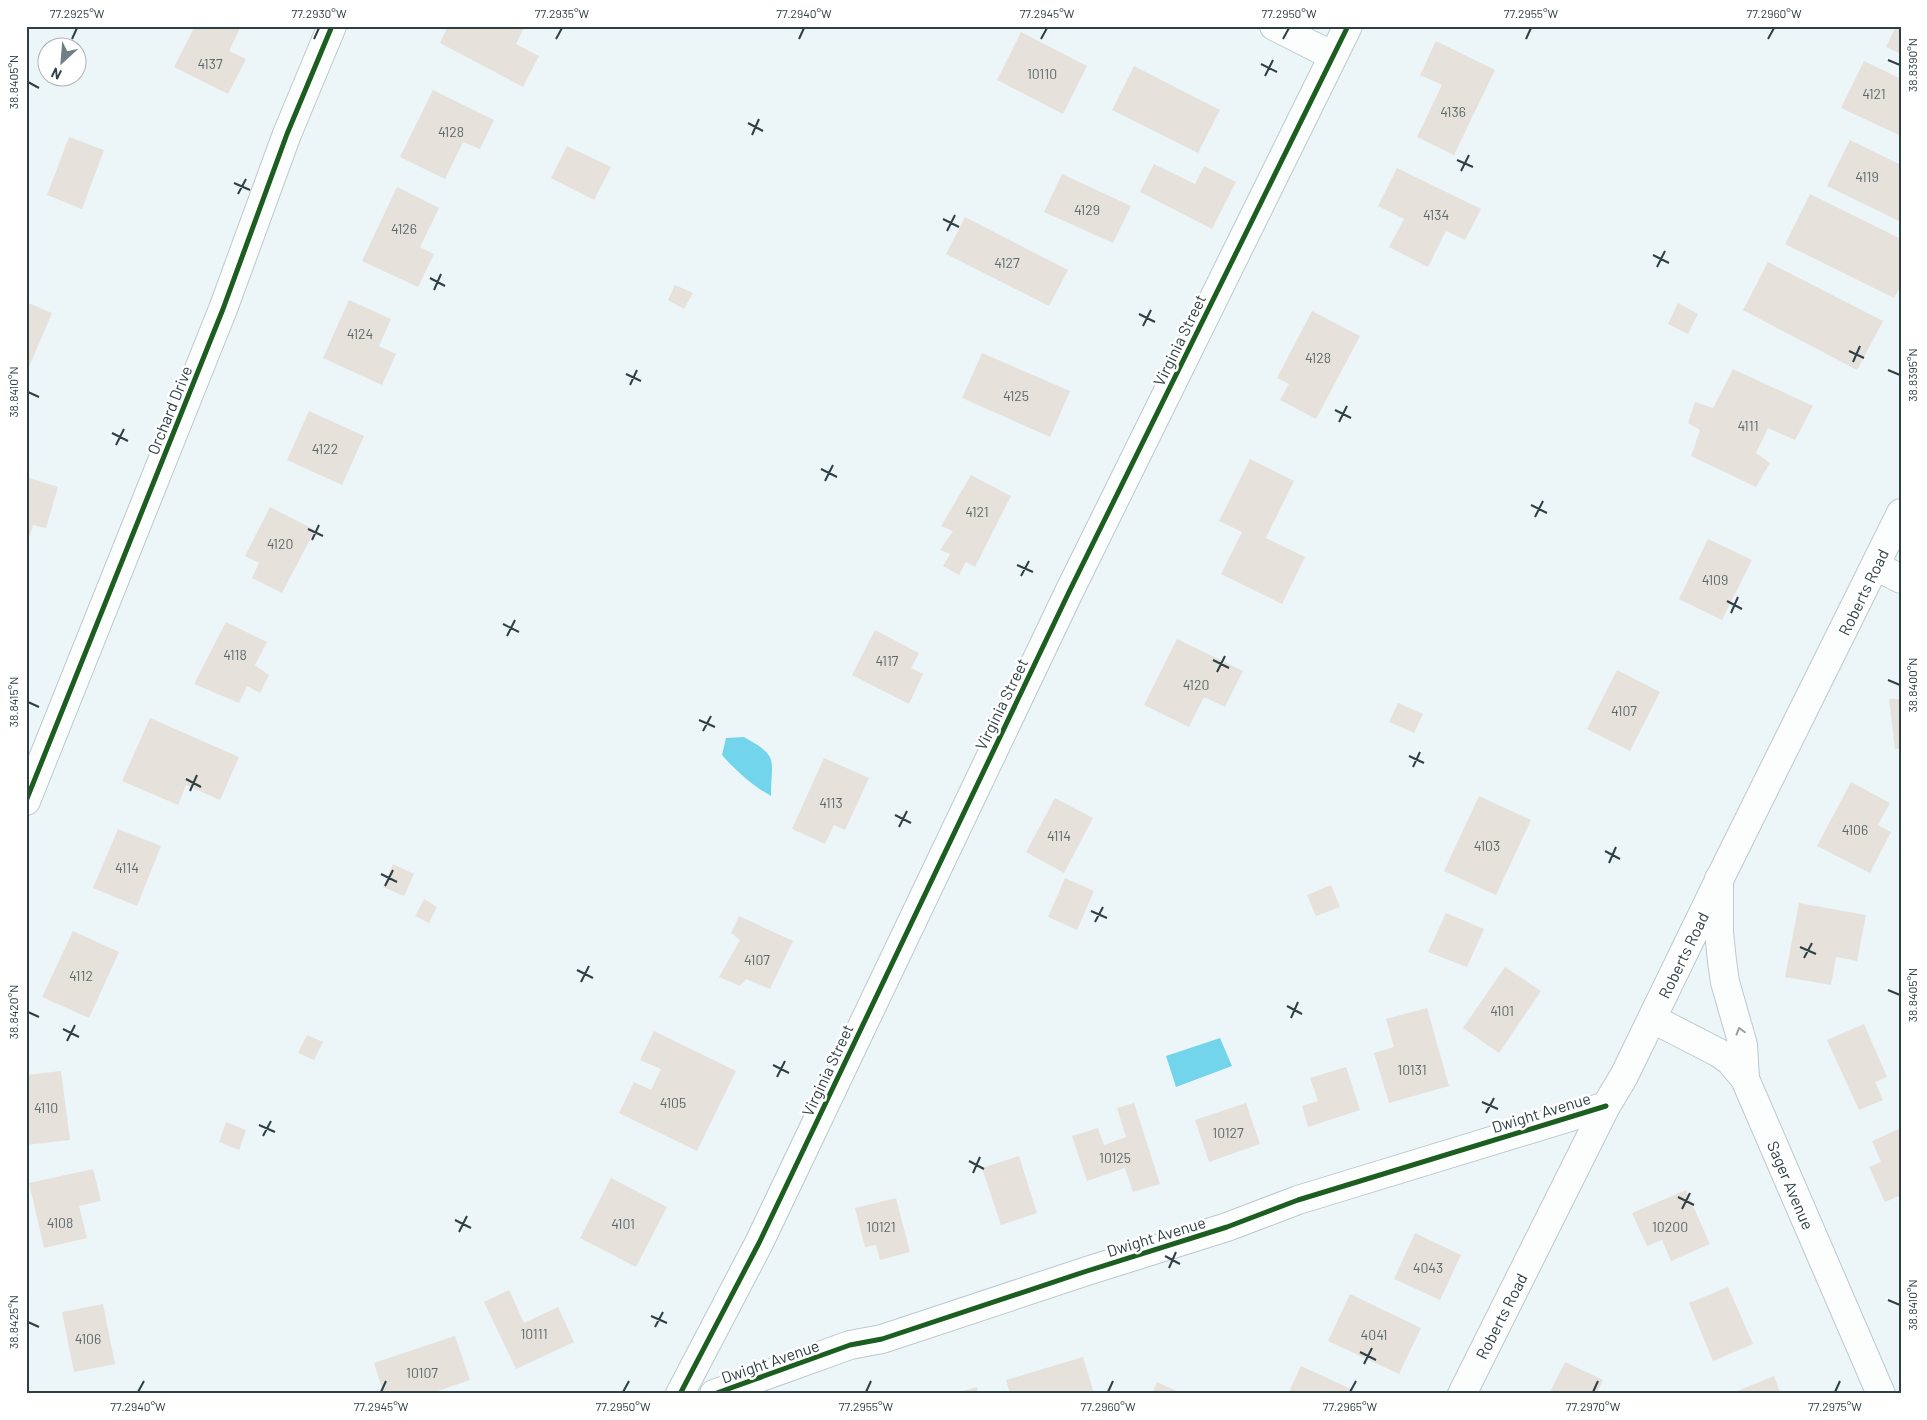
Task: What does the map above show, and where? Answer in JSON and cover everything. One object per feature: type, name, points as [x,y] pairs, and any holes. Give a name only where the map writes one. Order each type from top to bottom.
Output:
[{"type":"street","name":"Orchard Drive","points":[[26,802],[222,309],[287,134],[332,26]]},
{"type":"street","points":[[1274,26],[1333,56]]},
{"type":"street","name":"Virginia Street","points":[[680,1394],[767,1226],[1069,592],[1348,26]]},
{"type":"street","name":"Roberts Road","points":[[1462,1394],[1606,1106],[1624,1076],[1653,1019],[1719,879],[1901,513]]},
{"type":"street","points":[[1876,566],[1901,578]]},
{"type":"street","points":[[1719,879],[1719,932],[1722,961],[1725,982],[1744,1045],[1745,1079]]},
{"type":"street","name":"Sager Avenue","points":[[1653,1019],[1719,1053],[1730,1061],[1745,1079],[1881,1394]]},
{"type":"street","name":"Dwight Avenue","points":[[714,1394],[850,1346],[882,1339],[1227,1227],[1298,1200],[1606,1106]]},
{"type":"water","points":[[744,737],[763,749],[771,760],[771,796],[758,788],[722,755],[726,738]]},
{"type":"water","points":[[1220,1038],[1232,1066],[1176,1087],[1166,1056]]},
{"type":"building","points":[[195,26],[241,26],[229,51],[246,59],[228,94],[174,67]]},
{"type":"building","points":[[448,26],[525,26],[516,44],[539,56],[523,87],[440,43]]},
{"type":"building","points":[[1896,26],[1901,26],[1901,54],[1886,47]]},
{"type":"building","points":[[1021,32],[1087,66],[1063,114],[997,80]]},
{"type":"building","points":[[1436,41],[1495,70],[1454,155],[1417,137],[1442,85],[1420,75]]},
{"type":"building","points":[[1864,61],[1901,79],[1901,136],[1841,108]]},
{"type":"building","points":[[1134,66],[1220,110],[1198,153],[1112,110]]},
{"type":"building","points":[[433,90],[494,120],[480,149],[463,142],[445,179],[400,157]]},
{"type":"building","points":[[69,137],[104,150],[82,209],[47,195]]},
{"type":"building","points":[[1850,140],[1901,165],[1901,222],[1827,186]]},
{"type":"building","points":[[567,146],[611,167],[594,200],[551,178]]},
{"type":"building","points":[[1154,164],[1195,184],[1204,166],[1236,182],[1212,229],[1140,192]]},
{"type":"building","points":[[1397,168],[1481,209],[1465,240],[1446,231],[1428,267],[1389,247],[1404,219],[1378,206]]},
{"type":"building","points":[[1062,174],[1131,206],[1113,243],[1044,212]]},
{"type":"building","points":[[397,187],[439,208],[420,247],[434,254],[418,287],[362,261]]},
{"type":"building","points":[[1810,194],[1901,239],[1901,285],[1894,298],[1785,244]]},
{"type":"building","points":[[965,217],[1068,270],[1049,306],[946,254]]},
{"type":"building","points":[[1768,262],[1883,321],[1857,370],[1743,310]]},
{"type":"building","points":[[675,285],[693,293],[684,309],[668,300]]},
{"type":"building","points":[[349,300],[391,319],[379,346],[396,354],[382,385],[323,358]]},
{"type":"building","points":[[26,302],[52,313],[26,374]]},
{"type":"building","points":[[1678,303],[1698,314],[1688,334],[1668,324]]},
{"type":"building","points":[[1312,311],[1360,336],[1316,419],[1280,400],[1289,384],[1277,378]]},
{"type":"building","points":[[982,353],[1070,391],[1050,437],[962,398]]},
{"type":"building","points":[[1733,369],[1813,406],[1795,440],[1768,428],[1756,453],[1770,463],[1756,487],[1691,456],[1700,430],[1688,423],[1695,402],[1713,408]]},
{"type":"building","points":[[309,411],[364,436],[342,485],[287,460]]},
{"type":"building","points":[[1250,459],[1294,481],[1266,538],[1305,557],[1282,604],[1221,574],[1242,532],[1219,521]]},
{"type":"building","points":[[971,475],[1011,496],[975,567],[966,562],[959,575],[943,566],[950,554],[940,550],[953,531],[941,526]]},
{"type":"building","points":[[26,477],[58,487],[46,528],[33,525],[27,544]]},
{"type":"building","points":[[270,507],[315,530],[282,593],[252,578],[259,563],[245,556]]},
{"type":"building","points":[[1708,539],[1752,560],[1722,620],[1679,599]]},
{"type":"building","points":[[226,622],[267,642],[255,665],[269,675],[260,693],[247,686],[239,703],[194,684]]},
{"type":"building","points":[[875,630],[919,653],[911,668],[923,674],[909,704],[852,675]]},
{"type":"building","points":[[1177,639],[1243,671],[1225,707],[1204,697],[1189,727],[1144,705]]},
{"type":"building","points":[[1617,670],[1660,692],[1630,751],[1587,729]]},
{"type":"building","points":[[1889,699],[1901,699],[1901,749],[1895,749]]},
{"type":"building","points":[[1398,703],[1423,714],[1414,733],[1389,722]]},
{"type":"building","points":[[150,718],[239,757],[220,800],[186,785],[178,805],[122,781]]},
{"type":"building","points":[[824,758],[869,778],[845,830],[834,825],[825,844],[792,829]]},
{"type":"building","points":[[1851,782],[1890,803],[1878,825],[1891,832],[1870,873],[1817,846]]},
{"type":"building","points":[[1479,796],[1531,820],[1496,895],[1444,871]]},
{"type":"building","points":[[1055,798],[1093,818],[1064,873],[1026,852]]},
{"type":"building","points":[[118,829],[161,846],[137,906],[93,888]]},
{"type":"building","points":[[393,864],[414,874],[404,896],[383,887]]},
{"type":"building","points":[[1065,878],[1094,891],[1077,930],[1048,917]]},
{"type":"building","points":[[1331,885],[1340,907],[1316,916],[1307,895]]},
{"type":"building","points":[[424,899],[437,907],[429,923],[415,916]]},
{"type":"building","points":[[1799,903],[1866,915],[1857,961],[1836,957],[1831,985],[1785,977]]},
{"type":"building","points":[[1446,913],[1484,929],[1467,967],[1428,952]]},
{"type":"building","points":[[739,916],[793,941],[770,989],[746,979],[740,986],[719,977],[740,940],[731,933]]},
{"type":"building","points":[[73,931],[119,952],[89,1018],[42,997]]},
{"type":"building","points":[[1505,967],[1541,991],[1499,1053],[1463,1028]]},
{"type":"building","points":[[1427,1008],[1449,1086],[1389,1103],[1374,1053],[1394,1047],[1386,1019]]},
{"type":"building","points":[[1864,1024],[1887,1077],[1875,1082],[1883,1100],[1859,1110],[1827,1040]]},
{"type":"building","points":[[654,1031],[736,1071],[697,1151],[619,1113],[634,1082],[651,1090],[661,1069],[640,1060]]},
{"type":"building","points":[[307,1035],[323,1042],[314,1060],[298,1053]]},
{"type":"building","points":[[1346,1067],[1360,1110],[1308,1127],[1302,1106],[1318,1101],[1310,1078]]},
{"type":"building","points":[[61,1071],[70,1140],[26,1145],[26,1075]]},
{"type":"building","points":[[1134,1103],[1160,1184],[1133,1192],[1125,1168],[1087,1181],[1072,1136],[1098,1128],[1104,1145],[1126,1137],[1117,1108]]},
{"type":"building","points":[[1246,1103],[1260,1144],[1209,1162],[1195,1120]]},
{"type":"building","points":[[226,1122],[246,1130],[239,1150],[219,1142]]},
{"type":"building","points":[[1901,1128],[1901,1195],[1885,1202],[1869,1167],[1881,1162],[1872,1141]]},
{"type":"building","points":[[1019,1156],[1037,1213],[1001,1225],[982,1168]]},
{"type":"building","points":[[93,1169],[101,1201],[79,1206],[87,1238],[44,1248],[29,1183]]},
{"type":"building","points":[[611,1178],[667,1207],[636,1267],[580,1238]]},
{"type":"building","points":[[1686,1190],[1710,1244],[1671,1261],[1662,1240],[1647,1246],[1632,1213]]},
{"type":"building","points":[[896,1198],[910,1252],[880,1260],[876,1245],[865,1247],[855,1208]]},
{"type":"building","points":[[1415,1233],[1461,1255],[1440,1300],[1394,1279]]},
{"type":"building","points":[[1728,1287],[1753,1344],[1713,1361],[1689,1303]]},
{"type":"building","points":[[509,1290],[524,1323],[558,1307],[574,1342],[516,1369],[484,1302]]},
{"type":"building","points":[[1350,1294],[1421,1328],[1399,1374],[1328,1341]]},
{"type":"building","points":[[103,1304],[115,1364],[74,1372],[62,1312]]},
{"type":"building","points":[[455,1336],[470,1380],[429,1394],[384,1394],[374,1363]]},
{"type":"building","points":[[1083,1357],[1094,1394],[1010,1394],[1006,1380]]},
{"type":"building","points":[[1565,1362],[1603,1380],[1596,1394],[1549,1394]]},
{"type":"building","points":[[1301,1366],[1362,1394],[1288,1394]]},
{"type":"building","points":[[1774,1376],[1781,1394],[1736,1394],[1735,1392]]},
{"type":"building","points":[[1157,1382],[1183,1394],[1152,1394]]},
{"type":"building","points":[[977,1387],[978,1394],[955,1394],[955,1393]]},
{"type":"cycle path","points":[[26,801],[223,309],[287,134],[332,26]]},
{"type":"cycle path","points":[[680,1394],[759,1243],[1069,592],[1348,26]]},
{"type":"cycle path","points":[[714,1394],[850,1345],[882,1339],[1227,1227],[1298,1200],[1606,1106]]}]
